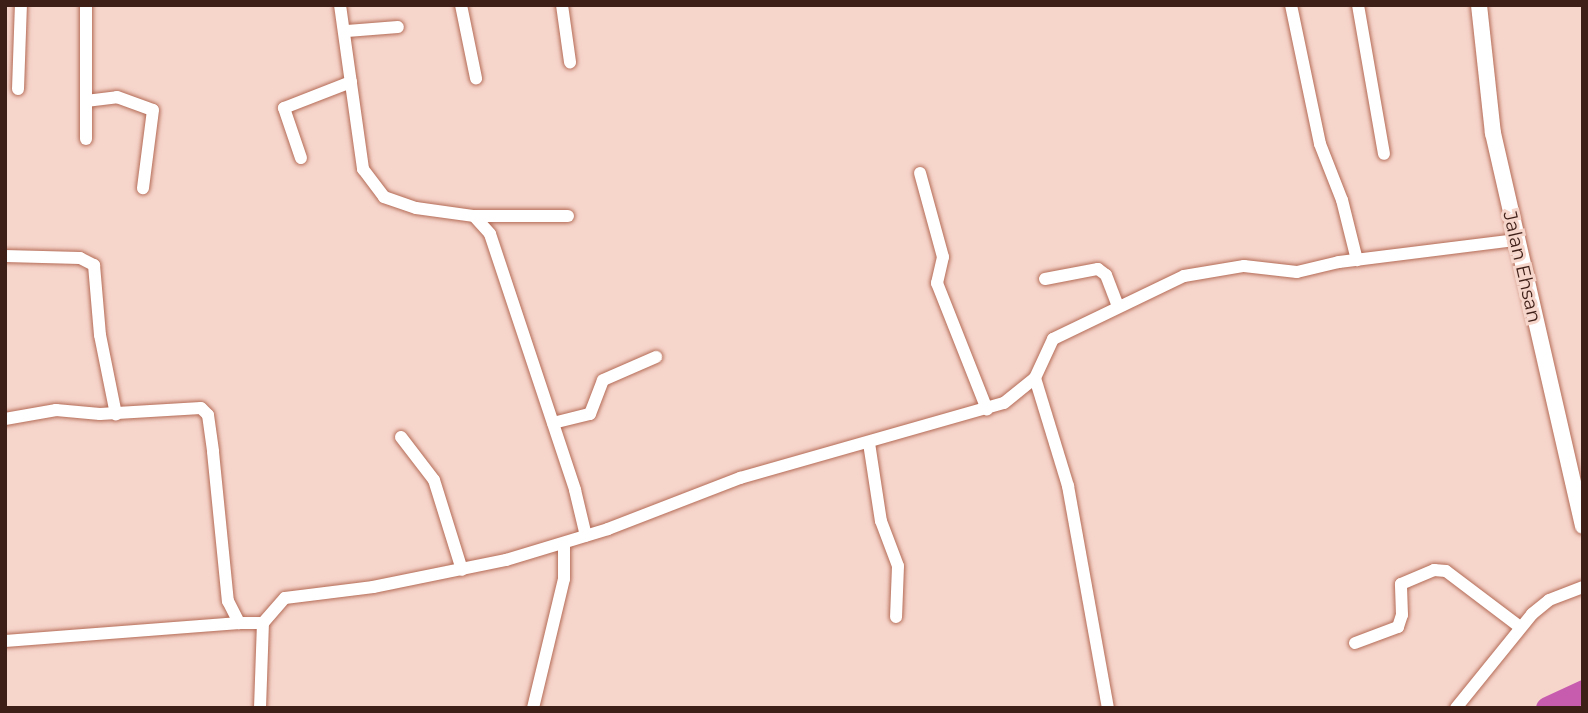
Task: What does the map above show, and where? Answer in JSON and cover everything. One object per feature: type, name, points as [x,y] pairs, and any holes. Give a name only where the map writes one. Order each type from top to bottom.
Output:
[{"type":"main road","name":"Jalan Ehsan","points":[[1479,5],[1488,102],[1515,240],[1583,527]]},
{"type":"street","points":[[18,89],[21,5]]},
{"type":"street","points":[[86,5],[86,139]]},
{"type":"street","points":[[340,5],[347,31],[356,145],[370,185],[398,204],[474,216],[568,216]]},
{"type":"street","points":[[461,5],[476,78]]},
{"type":"street","points":[[562,5],[570,62]]},
{"type":"street","points":[[1291,5],[1320,144],[1342,200],[1357,260]]},
{"type":"street","points":[[1358,5],[1384,154]]},
{"type":"street","points":[[347,31],[398,27]]},
{"type":"street","points":[[301,158],[284,108],[351,82]]},
{"type":"street","points":[[86,102],[117,97],[153,110],[143,188]]},
{"type":"street","points":[[920,173],[943,257],[937,283],[987,409]]},
{"type":"street","points":[[474,216],[497,249],[586,536]]},
{"type":"street","points":[[260,708],[263,623],[285,598],[462,569],[564,544],[740,478],[987,409],[1017,395],[1035,378],[1053,339],[1184,276],[1213,268],[1297,272],[1357,260],[1515,240]]},
{"type":"street","points":[[5,256],[80,258],[94,265],[100,335],[116,414]]},
{"type":"street","points":[[1045,279],[1098,269],[1106,275],[1118,307]]},
{"type":"street","points":[[553,423],[590,414],[603,380],[656,358]]},
{"type":"street","points":[[1035,378],[1068,486],[1108,708]]},
{"type":"street","points":[[5,419],[56,410],[116,414],[192,406],[208,415],[228,601],[239,623]]},
{"type":"street","points":[[401,437],[434,480],[462,569]]},
{"type":"street","points":[[869,443],[881,521],[898,566],[896,617]]},
{"type":"street","points":[[533,708],[564,579],[564,544]]},
{"type":"street","points":[[1355,643],[1398,627],[1402,615],[1401,584],[1434,570],[1446,571],[1520,627]]},
{"type":"street","points":[[1456,708],[1520,627],[1549,600],[1583,587]]},
{"type":"street","points":[[5,641],[263,623]]},
{"type":"waterway","points":[[1547,708],[1583,691]]}]
